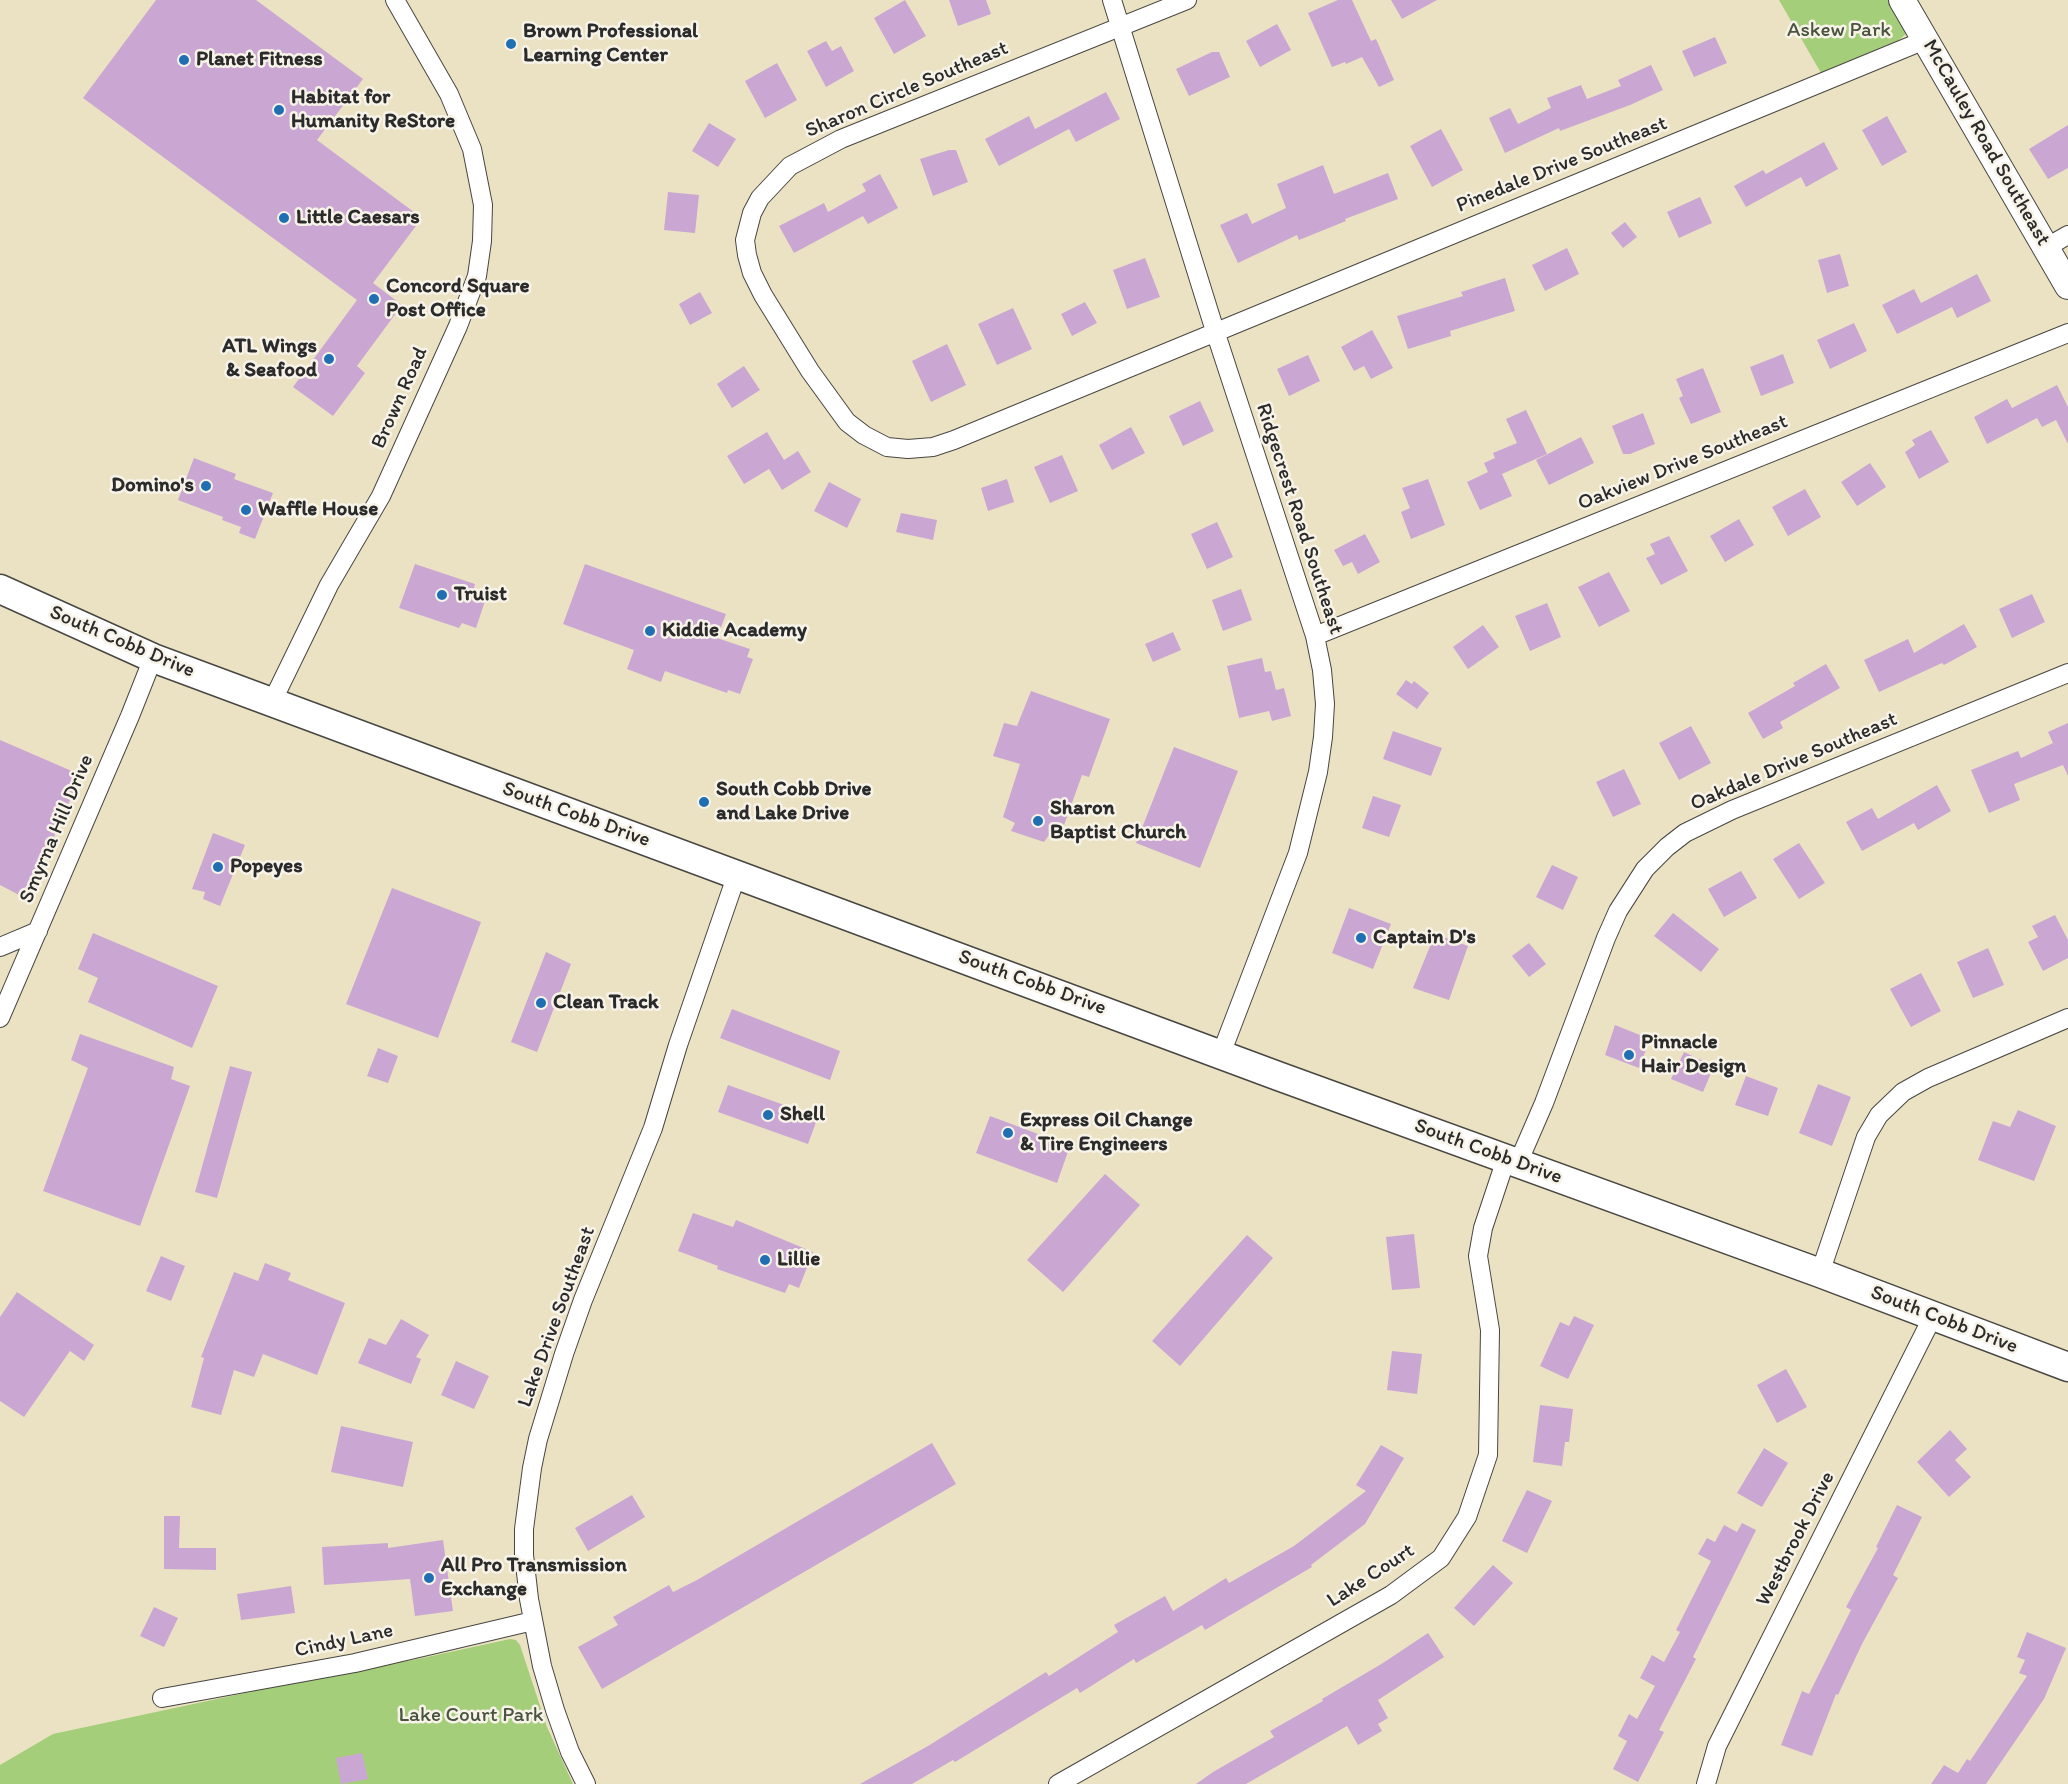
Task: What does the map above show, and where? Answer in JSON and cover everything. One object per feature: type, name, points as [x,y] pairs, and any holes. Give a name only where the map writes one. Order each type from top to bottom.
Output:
[{"type":"main road","name":"South Cobb Drive","points":[[0,589],[153,658],[1343,1100],[1820,1273],[2068,1367]]},
{"type":"street","name":"Brown Road","points":[[272,702],[329,585],[381,496],[458,326],[477,276],[482,241],[483,205],[472,149],[449,94],[395,0]]},
{"type":"street","name":"Ridgecrest Road Southeast","points":[[1112,0],[1215,331],[1314,636],[1322,670],[1325,704],[1318,772],[1298,853],[1221,1054]]},
{"type":"street","name":"Sharon Circle Southeast","points":[[1187,0],[841,140],[790,166],[760,198],[752,213],[745,240],[752,273],[810,371],[847,422],[864,435],[887,447],[908,449],[933,447],[954,440],[1215,331]]},
{"type":"street","name":"McCauley Road Southeast","points":[[1902,0],[1925,40],[2057,241],[2068,286]]},
{"type":"street","name":"Pinedale Drive Southeast","points":[[1215,331],[1925,40]]},
{"type":"street","name":"Oakview Drive Southeast","points":[[1314,636],[2068,333]]},
{"type":"street","name":"Smyrna Hill Drive","points":[[0,1018],[153,658]]},
{"type":"street","name":"Oakdale Drive Southeast","points":[[1512,1161],[1544,1103],[1618,910],[1645,869],[1667,847],[1685,833],[1732,810],[2068,673]]},
{"type":"street","name":"Lake Drive Southeast","points":[[586,1784],[561,1731],[542,1666],[526,1579],[524,1529],[527,1498],[538,1439],[564,1354],[583,1300],[653,1128],[678,1045],[737,874]]},
{"type":"street","points":[[0,947],[38,931]]},
{"type":"street","points":[[1820,1273],[1866,1137],[1879,1115],[1903,1092],[1928,1078],[2068,1018]]},
{"type":"street","name":"Lake Court","points":[[1058,1784],[1391,1595],[1441,1558],[1467,1517],[1488,1455],[1490,1330],[1478,1256],[1483,1228],[1512,1161]]},
{"type":"street","name":"Westbrook Drive","points":[[1706,1784],[1717,1746],[1933,1316]]},
{"type":"street","name":"Cindy Lane","points":[[162,1698],[355,1663],[533,1621]]},
{"type":"green space","name":"Askew Park","points":[[1779,0],[1891,0],[1908,32],[1899,40],[1821,73]]},
{"type":"green space","name":"Lake Court Park","points":[[510,1639],[516,1640],[520,1645],[547,1727],[573,1784],[0,1784],[0,1765],[53,1734]]},
{"type":"building","points":[[156,0],[256,0],[363,79],[317,140],[422,218],[373,283],[402,305],[357,366],[365,373],[333,416],[293,387],[357,300],[83,98]]},
{"type":"building","points":[[905,0],[926,36],[894,54],[874,18]]},
{"type":"building","points":[[949,0],[986,0],[991,14],[958,26]]},
{"type":"building","points":[[1338,0],[1352,0],[1371,41],[1376,39],[1394,80],[1379,87],[1362,57],[1332,67],[1308,13]]},
{"type":"building","points":[[1391,0],[1437,0],[1402,19]]},
{"type":"building","points":[[1277,24],[1291,50],[1260,67],[1246,41]]},
{"type":"building","points":[[1715,37],[1727,63],[1694,77],[1682,51]]},
{"type":"building","points":[[826,41],[832,51],[841,46],[854,71],[826,87],[807,51]]},
{"type":"building","points":[[1212,52],[1219,52],[1230,77],[1189,96],[1176,69]]},
{"type":"building","points":[[777,63],[797,100],[765,118],[745,81]]},
{"type":"building","points":[[1651,65],[1663,90],[1560,131],[1559,128],[1505,153],[1489,118],[1510,108],[1518,124],[1551,108],[1547,98],[1581,85],[1587,99],[1621,86],[1618,80]]},
{"type":"building","points":[[1106,92],[1120,119],[1076,142],[1069,129],[999,166],[985,139],[1029,116],[1035,129]]},
{"type":"building","points":[[1887,116],[1907,152],[1882,166],[1862,130]]},
{"type":"building","points":[[709,123],[736,139],[718,167],[692,151]]},
{"type":"building","points":[[2068,125],[2068,168],[2048,179],[2029,149]]},
{"type":"building","points":[[1441,129],[1463,170],[1432,187],[1410,146]]},
{"type":"building","points":[[1824,142],[1838,169],[1806,187],[1801,177],[1746,207],[1734,186],[1763,170],[1766,174]]},
{"type":"building","points":[[956,150],[968,182],[933,196],[920,159]]},
{"type":"building","points":[[1323,165],[1334,194],[1388,173],[1398,199],[1345,219],[1346,221],[1299,240],[1297,235],[1238,263],[1220,225],[1247,213],[1252,224],[1286,208],[1277,184]]},
{"type":"building","points":[[880,174],[898,208],[868,224],[863,216],[794,253],[779,226],[824,203],[828,212],[866,191],[862,184]]},
{"type":"building","points":[[668,192],[699,195],[695,233],[664,230]]},
{"type":"building","points":[[1700,197],[1712,223],[1679,238],[1667,212]]},
{"type":"building","points":[[1625,222],[1637,237],[1623,248],[1611,233]]},
{"type":"building","points":[[1567,248],[1579,274],[1545,291],[1532,265]]},
{"type":"building","points":[[1840,254],[1849,286],[1827,293],[1818,260]]},
{"type":"building","points":[[1145,258],[1160,297],[1127,309],[1113,270]]},
{"type":"building","points":[[1977,274],[1991,301],[1957,318],[1952,307],[1897,334],[1882,305],[1914,289],[1921,303]]},
{"type":"building","points":[[1505,278],[1515,311],[1450,331],[1451,336],[1408,349],[1397,316],[1463,296],[1461,292]]},
{"type":"building","points":[[700,292],[712,313],[690,325],[679,304]]},
{"type":"building","points":[[1085,302],[1097,323],[1072,336],[1061,314]]},
{"type":"building","points":[[1013,308],[1032,349],[997,365],[978,324]]},
{"type":"building","points":[[1854,323],[1867,351],[1830,369],[1817,340]]},
{"type":"building","points":[[1372,330],[1393,368],[1371,379],[1364,366],[1354,371],[1341,347]]},
{"type":"building","points":[[947,344],[966,385],[931,402],[912,361]]},
{"type":"building","points":[[1783,354],[1794,383],[1761,396],[1750,367]]},
{"type":"building","points":[[1308,355],[1320,381],[1289,396],[1277,369]]},
{"type":"building","points":[[744,366],[760,390],[732,408],[717,384]]},
{"type":"building","points":[[1703,368],[1721,412],[1691,424],[1679,398],[1683,396],[1676,379]]},
{"type":"building","points":[[2057,385],[2068,407],[2068,444],[2056,420],[2042,427],[2037,418],[1987,444],[1974,417],[2007,399],[2012,408]]},
{"type":"building","points":[[1200,401],[1214,431],[1183,446],[1169,416]]},
{"type":"building","points":[[1526,410],[1547,454],[1502,474],[1512,496],[1480,510],[1467,482],[1488,472],[1484,463],[1495,458],[1493,453],[1517,443],[1506,419]]},
{"type":"building","points":[[1643,413],[1655,444],[1630,454],[1623,454],[1612,426]]},
{"type":"building","points":[[1131,427],[1145,453],[1112,470],[1099,445]]},
{"type":"building","points":[[1931,430],[1949,462],[1919,479],[1905,452],[1915,445],[1912,440]]},
{"type":"building","points":[[767,432],[784,460],[798,451],[811,472],[782,490],[769,469],[744,484],[727,456]]},
{"type":"building","points":[[1581,437],[1594,463],[1549,485],[1536,460]]},
{"type":"building","points":[[1062,455],[1078,491],[1050,503],[1034,467]]},
{"type":"building","points":[[194,458],[236,474],[234,479],[273,493],[255,539],[239,533],[241,527],[222,520],[223,517],[178,500]]},
{"type":"building","points":[[1870,463],[1886,487],[1857,506],[1841,482]]},
{"type":"building","points":[[1007,479],[1014,502],[988,511],[981,488]]},
{"type":"building","points":[[1428,479],[1445,525],[1411,539],[1401,512],[1410,508],[1402,488]]},
{"type":"building","points":[[829,482],[861,499],[847,528],[814,511]]},
{"type":"building","points":[[1805,489],[1821,517],[1788,536],[1772,507]]},
{"type":"building","points":[[901,513],[937,520],[933,540],[896,532]]},
{"type":"building","points":[[1739,519],[1754,545],[1725,562],[1710,536]]},
{"type":"building","points":[[1217,522],[1233,557],[1207,569],[1191,534]]},
{"type":"building","points":[[1365,534],[1380,562],[1358,574],[1352,562],[1343,566],[1334,550]]},
{"type":"building","points":[[1669,536],[1688,571],[1661,585],[1646,558],[1655,554],[1650,544]]},
{"type":"building","name":"Truist","points":[[415,564],[475,584],[473,592],[486,598],[476,628],[462,623],[459,628],[399,608]]},
{"type":"building","name":"Kiddie Academy","points":[[585,564],[726,614],[717,638],[750,649],[747,657],[753,659],[740,694],[728,690],[727,693],[665,671],[661,682],[627,669],[634,650],[563,624]]},
{"type":"building","points":[[1609,572],[1630,611],[1599,627],[1578,587]]},
{"type":"building","points":[[1241,589],[1252,620],[1223,631],[1212,600]]},
{"type":"building","points":[[2032,594],[2045,622],[2012,638],[1999,609]]},
{"type":"building","points":[[1547,603],[1561,637],[1530,651],[1515,616]]},
{"type":"building","points":[[1964,624],[1977,647],[1944,665],[1942,663],[1879,692],[1864,660],[1908,639],[1914,653]]},
{"type":"building","points":[[1483,625],[1499,647],[1468,669],[1453,647]]},
{"type":"building","points":[[1173,632],[1181,650],[1153,662],[1145,644]]},
{"type":"building","points":[[1262,658],[1265,672],[1271,671],[1276,690],[1284,688],[1291,716],[1272,721],[1269,711],[1239,718],[1227,666]]},
{"type":"building","points":[[1826,664],[1840,688],[1780,722],[1783,728],[1763,739],[1748,713],[1795,686],[1793,683]]},
{"type":"building","points":[[1406,680],[1412,684],[1414,681],[1429,693],[1417,709],[1396,694]]},
{"type":"building","points":[[1031,691],[1110,719],[1089,777],[1082,775],[1059,839],[1049,835],[1044,842],[1011,831],[1015,823],[1003,817],[1020,764],[993,756],[1004,723],[1017,726]]},
{"type":"building","points":[[2068,723],[2068,776],[2063,765],[2014,784],[2020,800],[1989,813],[1971,770],[2018,751],[2021,758],[2053,743],[2048,732]]},
{"type":"building","points":[[1691,726],[1711,763],[1679,780],[1659,743]]},
{"type":"building","points":[[1393,731],[1442,748],[1431,776],[1383,759]]},
{"type":"building","points":[[0,740],[81,775],[27,899],[0,885]]},
{"type":"building","points":[[1174,747],[1238,771],[1200,868],[1136,843]]},
{"type":"building","points":[[1624,769],[1641,804],[1613,817],[1596,782]]},
{"type":"building","points":[[1937,785],[1951,811],[1918,830],[1914,823],[1862,851],[1846,822],[1872,808],[1878,819]]},
{"type":"building","points":[[1373,796],[1401,805],[1389,837],[1362,828]]},
{"type":"building","name":"Popeyes","points":[[213,833],[245,845],[220,906],[203,899],[205,892],[192,889]]},
{"type":"building","points":[[1799,843],[1825,883],[1799,899],[1773,859]]},
{"type":"building","points":[[1552,865],[1578,877],[1563,910],[1536,897]]},
{"type":"building","points":[[1741,871],[1757,898],[1724,917],[1708,889]]},
{"type":"building","points":[[392,888],[481,922],[438,1038],[346,1004]]},
{"type":"building","name":"Captain D's","points":[[1349,908],[1391,924],[1373,969],[1332,953]]},
{"type":"building","points":[[1673,913],[1719,949],[1701,972],[1654,936]]},
{"type":"building","points":[[2055,915],[2068,940],[2068,958],[2043,971],[2028,942],[2038,937],[2032,926]]},
{"type":"building","points":[[93,933],[218,986],[192,1048],[88,1002],[98,978],[78,969]]},
{"type":"building","points":[[1435,934],[1468,946],[1449,1000],[1413,988]]},
{"type":"building","points":[[1529,943],[1546,964],[1529,977],[1512,956]]},
{"type":"building","points":[[1988,948],[2004,985],[1973,998],[1957,962]]},
{"type":"building","name":"Clean Track","points":[[546,952],[571,964],[537,1052],[511,1042]]},
{"type":"building","points":[[1921,973],[1941,1011],[1911,1027],[1890,989]]},
{"type":"building","name":"Shell","points":[[732,1009],[840,1051],[830,1080],[720,1038]]},
{"type":"building","points":[[1615,1025],[1650,1039],[1639,1068],[1605,1055]]},
{"type":"building","points":[[80,1034],[174,1067],[171,1079],[190,1086],[140,1226],[43,1191],[88,1068],[71,1060]]},
{"type":"building","points":[[378,1048],[398,1056],[388,1083],[367,1076]]},
{"type":"building","points":[[1684,1052],[1714,1066],[1703,1092],[1671,1079]]},
{"type":"building","points":[[230,1066],[252,1072],[217,1198],[195,1192]]},
{"type":"building","points":[[1746,1076],[1778,1088],[1768,1116],[1735,1105]]},
{"type":"building","points":[[1818,1084],[1851,1097],[1832,1146],[1799,1133]]},
{"type":"building","name":"Shell","points":[[728,1085],[818,1117],[808,1144],[718,1112]]},
{"type":"building","points":[[2018,1110],[2056,1126],[2034,1181],[1978,1160],[1993,1121],[2010,1127]]},
{"type":"building","points":[[990,1116],[1070,1146],[1057,1183],[976,1153]]},
{"type":"building","points":[[1105,1174],[1140,1205],[1063,1292],[1027,1260]]},
{"type":"building","name":"Lillie","points":[[693,1213],[733,1227],[736,1220],[813,1252],[799,1288],[789,1284],[785,1293],[717,1269],[718,1266],[678,1251]]},
{"type":"building","points":[[1414,1234],[1420,1288],[1392,1290],[1386,1237]]},
{"type":"building","points":[[1247,1235],[1273,1258],[1180,1366],[1152,1341]]},
{"type":"building","points":[[161,1256],[185,1266],[171,1301],[146,1291]]},
{"type":"building","points":[[265,1263],[291,1273],[288,1280],[345,1303],[317,1375],[263,1354],[254,1377],[234,1370],[221,1415],[191,1407],[204,1358],[201,1357],[234,1272],[258,1281]]},
{"type":"building","points":[[17,1292],[94,1345],[84,1361],[70,1351],[24,1417],[0,1401],[0,1317]]},
{"type":"building","points":[[1574,1316],[1594,1325],[1568,1379],[1540,1366],[1560,1322],[1569,1326]]},
{"type":"building","points":[[401,1319],[429,1335],[416,1357],[421,1359],[411,1384],[358,1363],[369,1338],[386,1345]]},
{"type":"building","points":[[1392,1351],[1422,1354],[1417,1394],[1387,1390]]},
{"type":"building","points":[[456,1361],[489,1376],[474,1409],[441,1395]]},
{"type":"building","points":[[1786,1369],[1807,1407],[1777,1423],[1757,1385]]},
{"type":"building","points":[[1540,1405],[1573,1409],[1569,1442],[1565,1442],[1562,1466],[1533,1462]]},
{"type":"building","points":[[341,1426],[413,1442],[403,1487],[331,1472]]},
{"type":"building","points":[[1950,1430],[1967,1449],[1955,1460],[1971,1477],[1949,1497],[1917,1462]]},
{"type":"building","points":[[932,1443],[956,1484],[602,1689],[578,1647],[618,1625],[613,1617],[669,1585],[673,1592],[697,1580]]},
{"type":"building","points":[[1381,1445],[1404,1458],[1365,1524],[1311,1565],[1312,1567],[1205,1630],[1202,1625],[1136,1663],[1134,1659],[1080,1693],[1077,1688],[955,1762],[953,1760],[912,1784],[860,1784],[928,1746],[1046,1672],[1049,1676],[1118,1632],[1114,1625],[1165,1596],[1173,1611],[1226,1578],[1229,1583],[1294,1546],[1366,1491],[1356,1485]]},
{"type":"building","points":[[1764,1448],[1788,1463],[1762,1507],[1737,1493]]},
{"type":"building","points":[[1527,1490],[1552,1501],[1527,1553],[1502,1541]]},
{"type":"building","points":[[632,1495],[645,1517],[588,1551],[575,1528]]},
{"type":"building","points":[[1897,1505],[1922,1517],[1893,1575],[1898,1578],[1862,1644],[1838,1695],[1836,1694],[1812,1756],[1781,1745],[1802,1691],[1809,1694],[1851,1610],[1846,1607],[1878,1548],[1876,1547]]},
{"type":"building","points":[[164,1516],[180,1516],[179,1548],[216,1548],[216,1570],[164,1569]]},
{"type":"building","points":[[1742,1523],[1756,1530],[1693,1657],[1696,1659],[1659,1730],[1664,1732],[1638,1782],[1613,1769],[1627,1741],[1618,1736],[1629,1714],[1637,1719],[1655,1686],[1640,1678],[1652,1655],[1664,1662],[1680,1632],[1676,1630],[1711,1561],[1698,1554],[1707,1538],[1715,1542],[1724,1525],[1737,1532]]},
{"type":"building","points":[[443,1540],[453,1611],[415,1616],[410,1579],[324,1585],[322,1547],[388,1543],[388,1548]]},
{"type":"building","points":[[1493,1565],[1513,1583],[1474,1626],[1454,1608]]},
{"type":"building","points":[[291,1586],[295,1613],[241,1620],[237,1594]]},
{"type":"building","points":[[154,1607],[178,1618],[164,1647],[140,1636]]},
{"type":"building","points":[[2027,1632],[2066,1648],[2044,1699],[1986,1784],[1931,1784],[1944,1765],[1958,1773],[1967,1759],[1970,1761],[2027,1676],[2019,1673],[2025,1660],[2017,1657]]},
{"type":"building","points":[[1428,1633],[1444,1657],[1378,1700],[1388,1718],[1378,1724],[1382,1731],[1358,1745],[1347,1726],[1246,1784],[1196,1784],[1274,1737],[1270,1731],[1323,1701],[1322,1699]]},
{"type":"building","points":[[362,1753],[368,1779],[341,1784],[336,1758]]},
{"type":"place","name":"Brown Professional Learning Center","points":[[511,44]]},
{"type":"place","name":"Planet Fitness","points":[[184,60]]},
{"type":"place","name":"Habitat for Humanity ReStore","points":[[279,110]]},
{"type":"place","name":"Little Caesars","points":[[284,218]]},
{"type":"place","name":"Concord Square Post Office","points":[[374,299]]},
{"type":"place","name":"ATL Wings & Seafood","points":[[329,359]]},
{"type":"place","name":"Domino's","points":[[206,486]]},
{"type":"place","name":"Waffle House","points":[[246,510]]},
{"type":"place","name":"Truist","points":[[442,595]]},
{"type":"place","name":"Kiddie Academy","points":[[650,631]]},
{"type":"place","name":"South Cobb Drive and Lake Drive","points":[[704,802]]},
{"type":"place","name":"Sharon Baptist Church","points":[[1038,821]]},
{"type":"place","name":"Popeyes","points":[[218,867]]},
{"type":"place","name":"Captain D's","points":[[1361,938]]},
{"type":"place","name":"Clean Track","points":[[541,1003]]},
{"type":"place","name":"Pinnacle Hair Design","points":[[1629,1055]]},
{"type":"place","name":"Shell","points":[[768,1115]]},
{"type":"place","name":"Express Oil Change & Tire Engineers","points":[[1008,1133]]},
{"type":"place","name":"Lillie","points":[[765,1260]]},
{"type":"place","name":"All Pro Transmission Exchange","points":[[429,1578]]}]
